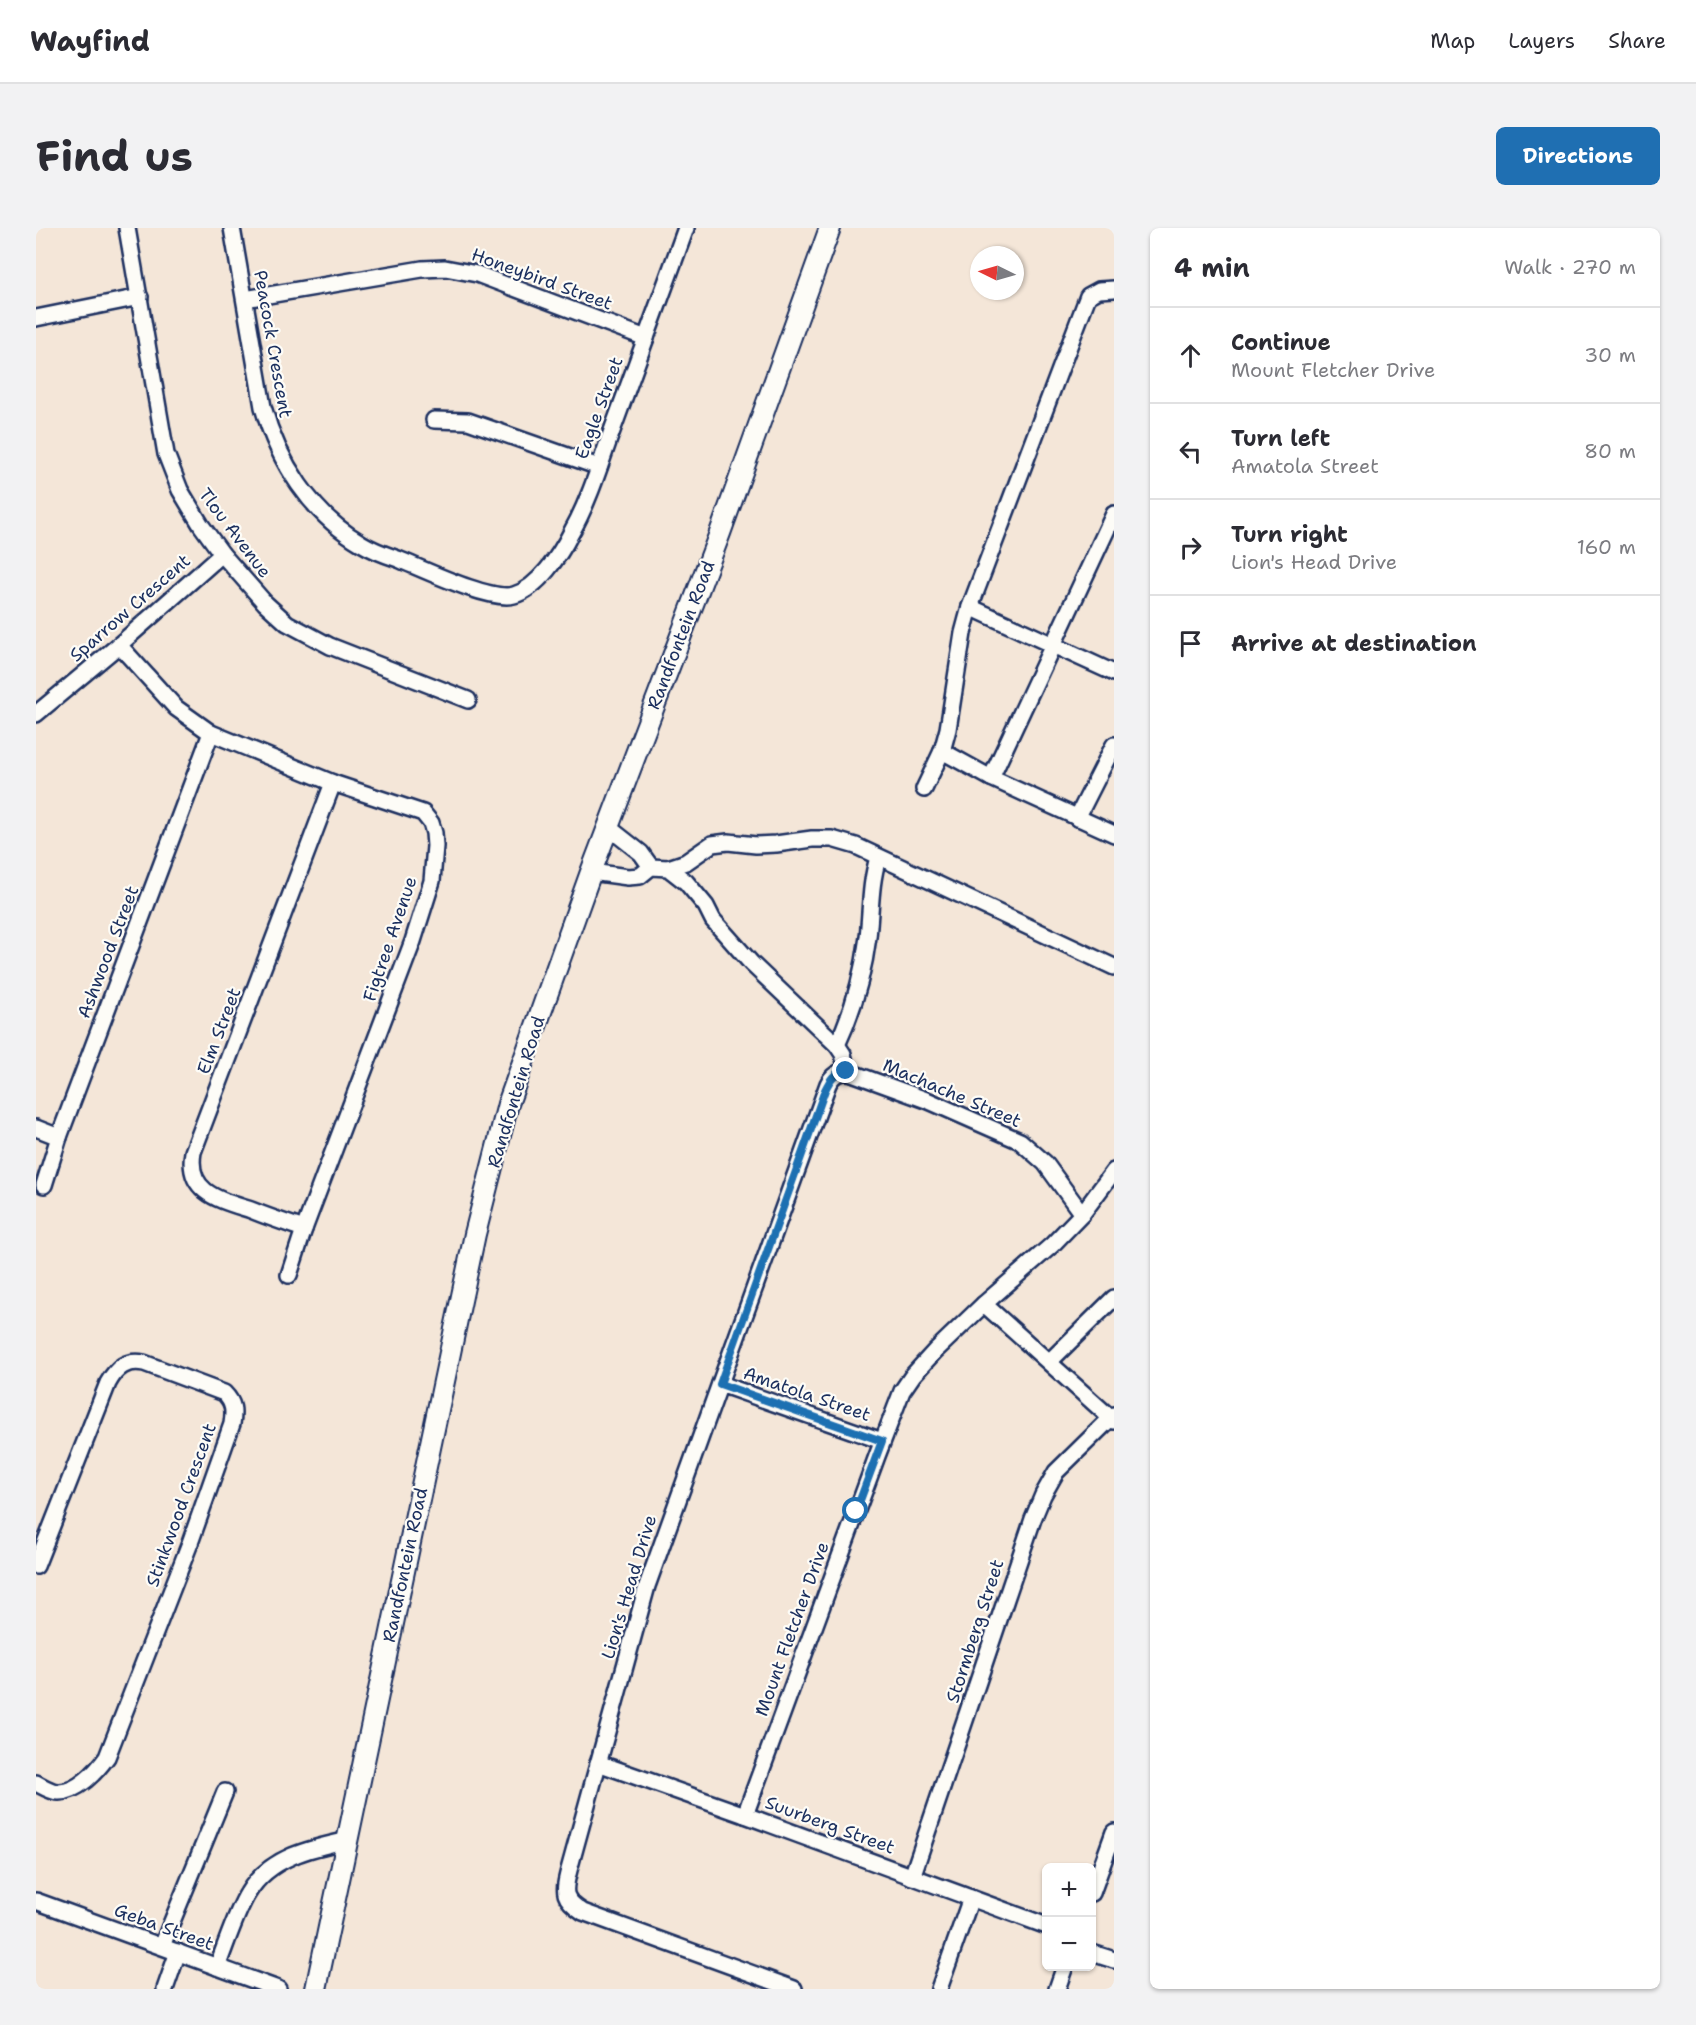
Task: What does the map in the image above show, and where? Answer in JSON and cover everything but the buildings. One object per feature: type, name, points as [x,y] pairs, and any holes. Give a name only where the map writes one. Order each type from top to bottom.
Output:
[{"type":"main road","name":"Randfontein Road","points":[[316,1989],[483,1199],[517,1077],[591,872],[720,533],[830,228]]},
{"type":"street","name":"Tlou Avenue","points":[[127,228],[166,454],[190,510],[222,554],[265,603],[287,623],[330,646],[468,700]]},
{"type":"street","name":"Peacock Crescent","points":[[232,228],[257,375],[270,432],[282,458],[314,503],[346,533],[385,554],[504,597],[528,589]]},
{"type":"street","name":"Eagle Street","points":[[528,589],[551,566],[579,516],[686,228]]},
{"type":"street","name":"Honeybird Street","points":[[245,299],[422,269],[445,268],[477,274],[646,338]]},
{"type":"street","points":[[924,789],[942,751],[948,729],[963,633],[970,607],[1051,391],[1088,296],[1099,290],[1114,289]]},
{"type":"street","points":[[36,318],[140,297]]},
{"type":"street","points":[[434,420],[468,421],[599,467]]},
{"type":"street","points":[[991,778],[1114,514]]},
{"type":"street","name":"Sparrow Crescent","points":[[36,714],[119,645],[222,554]]},
{"type":"street","points":[[970,607],[1114,673]]},
{"type":"street","name":"Figtree Avenue","points":[[119,645],[176,708],[211,733],[333,783],[423,813],[431,823],[434,833],[435,862],[432,881],[413,941],[304,1229],[289,1275]]},
{"type":"street","name":"Ashwood Street","points":[[44,1185],[59,1137],[211,733]]},
{"type":"street","points":[[1077,818],[1114,745]]},
{"type":"street","points":[[942,751],[991,778],[1114,834]]},
{"type":"street","name":"Elm Street","points":[[304,1229],[214,1197],[197,1182],[191,1166],[194,1152],[333,783]]},
{"type":"street","points":[[608,827],[641,853],[651,867]]},
{"type":"street","points":[[591,872],[628,877],[640,876],[651,867],[668,868],[686,862],[712,844],[728,842],[756,845],[832,839],[856,846],[1114,967]]},
{"type":"street","points":[[837,1045],[858,990],[868,937],[872,877],[878,858]]},
{"type":"street","points":[[668,868],[686,882],[706,906],[713,920],[752,964],[837,1045],[843,1054],[846,1071]]},
{"type":"street","name":"Machache Street","points":[[846,1071],[929,1101],[1020,1142],[1045,1163],[1082,1214]]},
{"type":"street","name":"Lion's Head Drive","points":[[794,1989],[584,1912],[568,1900],[564,1892],[646,1586],[825,1090],[831,1077],[836,1073],[846,1071]]},
{"type":"street","points":[[36,1128],[59,1137]]},
{"type":"street","name":"Mount Fletcher Drive","points":[[745,1815],[902,1391],[928,1358],[984,1304],[1052,1245],[1082,1214],[1114,1171]]},
{"type":"street","points":[[1049,1362],[1114,1298]]},
{"type":"street","points":[[984,1304],[1113,1418]]},
{"type":"street","name":"Stinkwood Crescent","points":[[36,1566],[108,1383],[119,1367],[134,1361],[144,1363],[224,1393],[230,1399],[233,1404],[232,1424],[190,1543],[107,1757],[91,1775],[69,1790],[57,1792],[36,1783]]},
{"type":"street","name":"Amatola Street","points":[[720,1384],[882,1441]]},
{"type":"street","name":"Stormberg Street","points":[[912,1877],[1043,1495],[1056,1472],[1113,1418]]},
{"type":"street","name":"Suurberg Street","points":[[598,1763],[1042,1924]]},
{"type":"street","points":[[162,1946],[225,1792]]},
{"type":"street","points":[[1096,1882],[1114,1832]]},
{"type":"street","points":[[217,1967],[248,1893],[264,1874],[276,1864],[307,1850],[349,1840]]},
{"type":"street","points":[[939,1989],[971,1898]]},
{"type":"street","name":"Geba Street","points":[[36,1901],[278,1989]]},
{"type":"street","points":[[165,1989],[178,1952]]},
{"type":"street","points":[[1096,1954],[1114,1960]]},
{"type":"street","points":[[1057,1989],[1063,1971]]},
{"type":"route","points":[[846,1071],[836,1073],[831,1077],[825,1090],[720,1384],[882,1441],[856,1511]]}]
